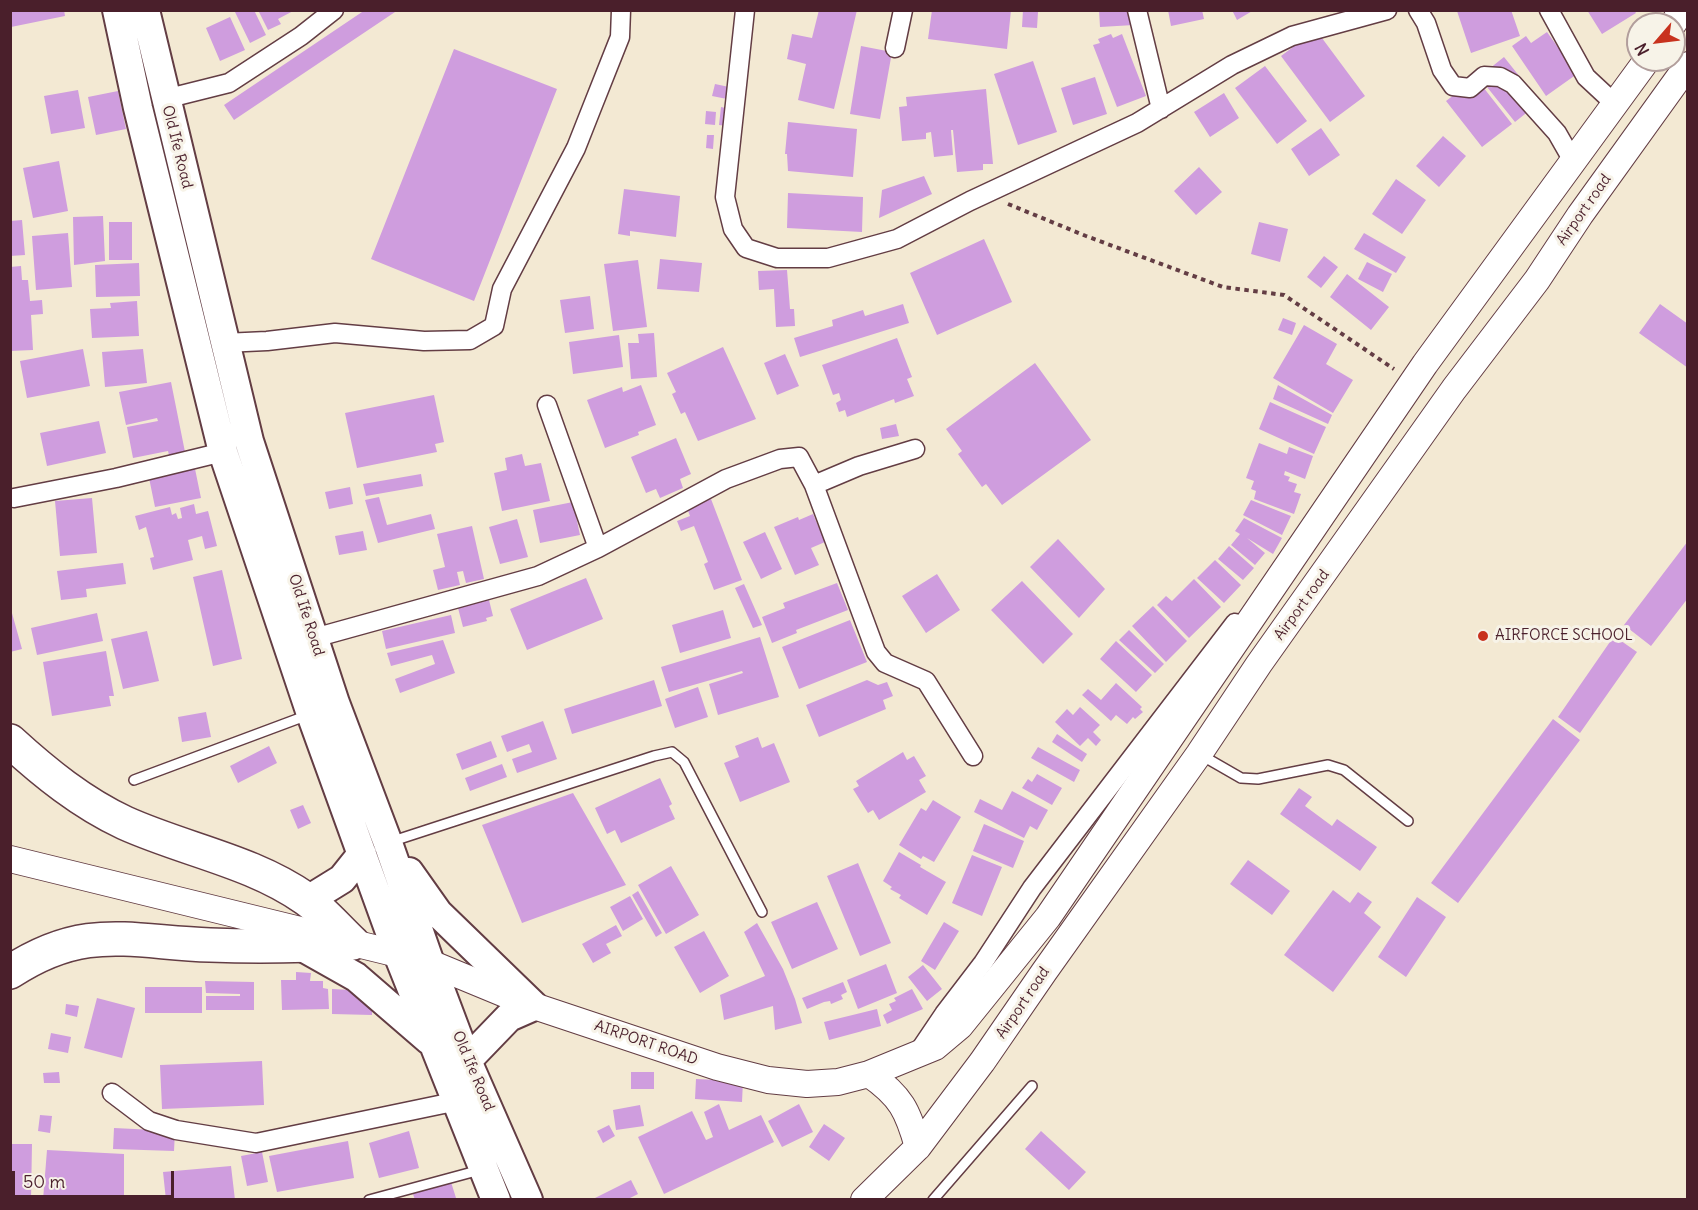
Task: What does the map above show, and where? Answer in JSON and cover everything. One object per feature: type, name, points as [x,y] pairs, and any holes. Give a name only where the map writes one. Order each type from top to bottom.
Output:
[{"type":"highway","points":[[10,741],[63,787],[98,809],[126,823],[212,854],[277,881],[308,900],[353,943]]},
{"type":"highway","points":[[10,972],[32,957],[67,944],[98,938],[129,938],[208,945],[301,946],[353,943]]},
{"type":"main road","name":"Old Ife Road","points":[[117,10],[141,119],[223,452],[310,714],[398,954],[436,1046],[528,1200]]},
{"type":"main road","name":"Old Ife Road","points":[[146,10],[165,99],[249,441],[335,703],[430,963],[458,1080],[483,1169],[496,1200]]},
{"type":"main road","name":"Airport road","points":[[918,1148],[982,1062],[1454,388],[1537,279],[1688,65]]},
{"type":"main road","name":"Airport road","points":[[869,1074],[934,1047],[960,1026],[1048,917],[1233,647],[1415,371],[1638,72]]},
{"type":"main road","points":[[1233,647],[1259,664]]},
{"type":"main road","points":[[388,843],[438,913],[534,1006],[509,1017],[458,1080]]},
{"type":"main road","points":[[308,900],[342,879],[362,854]]},
{"type":"main road","name":"AIRPORT ROAD","points":[[10,859],[430,963],[534,1006],[717,1067],[768,1080],[807,1084],[838,1082],[869,1074]]},
{"type":"main road","points":[[301,946],[356,977],[436,1046]]},
{"type":"main road","points":[[864,1200],[918,1148],[910,1119],[900,1101],[889,1087],[869,1074]]},
{"type":"street","points":[[165,99],[229,83],[301,36],[333,10]]},
{"type":"street","points":[[224,343],[267,341],[334,333],[424,341],[470,340],[494,326],[502,288],[576,148],[600,89],[620,37],[621,10]]},
{"type":"street","points":[[745,10],[725,197],[734,229],[746,248],[777,258],[828,258],[897,239],[1137,123],[1233,65],[1292,36],[1387,10]]},
{"type":"street","points":[[895,48],[903,10]]},
{"type":"street","points":[[1137,10],[1161,109]]},
{"type":"street","points":[[1418,10],[1426,23],[1442,70],[1453,86],[1470,88],[1484,76],[1500,77],[1513,84],[1557,133],[1574,161]]},
{"type":"street","points":[[1550,10],[1586,77],[1615,104]]},
{"type":"street","points":[[917,1054],[983,963],[1032,888],[1163,714],[1272,576],[1415,371]]},
{"type":"street","points":[[547,405],[598,548]]},
{"type":"street","points":[[814,485],[859,466],[915,449]]},
{"type":"street","points":[[14,498],[116,478],[223,452]]},
{"type":"street","points":[[314,638],[538,576],[598,548],[726,479],[780,459],[799,457],[814,485],[876,651],[885,663],[926,681],[973,756]]},
{"type":"street","points":[[112,1092],[149,1121],[176,1130],[256,1143],[458,1080]]},
{"type":"lane","points":[[134,780],[310,714]]},
{"type":"lane","points":[[388,843],[672,752],[684,762],[762,912]]},
{"type":"lane","points":[[1199,754],[1241,778],[1258,779],[1328,765],[1344,770],[1408,820]]},
{"type":"lane","points":[[933,1200],[1032,1086]]},
{"type":"lane","points":[[369,1200],[483,1169]]},
{"type":"path","points":[[986,194],[1086,236],[1223,287],[1284,295],[1415,371]]},
{"type":"building","points":[[10,10],[64,10],[65,16],[11,27]]},
{"type":"building","points":[[254,10],[266,35],[250,43],[235,12]]},
{"type":"building","points":[[258,10],[295,10],[278,19],[281,24],[268,30]]},
{"type":"building","points":[[365,10],[398,10],[234,120],[224,105]]},
{"type":"building","points":[[819,10],[857,10],[834,109],[798,100],[806,64],[787,59],[792,34],[812,38]]},
{"type":"building","points":[[932,10],[1011,10],[1007,49],[928,39]]},
{"type":"building","points":[[1023,10],[1038,12],[1037,28],[1022,27]]},
{"type":"building","points":[[1099,10],[1134,10],[1134,25],[1100,27]]},
{"type":"building","points":[[1168,10],[1202,10],[1204,19],[1171,26]]},
{"type":"building","points":[[1232,10],[1254,10],[1237,20]]},
{"type":"building","points":[[1511,10],[1520,36],[1471,53],[1457,11]]},
{"type":"building","points":[[1587,10],[1634,10],[1635,12],[1626,12],[1626,19],[1602,34]]},
{"type":"building","points":[[230,17],[245,50],[220,61],[206,28]]},
{"type":"building","points":[[1316,30],[1365,96],[1330,122],[1281,56]]},
{"type":"building","points":[[1547,32],[1577,74],[1546,96],[1512,46],[1526,36],[1531,43]]},
{"type":"building","points":[[1111,34],[1113,38],[1122,34],[1146,96],[1117,107],[1093,45],[1100,43],[1098,39]]},
{"type":"building","points":[[861,46],[892,52],[880,119],[850,114]]},
{"type":"building","points":[[454,49],[557,89],[474,301],[371,259]]},
{"type":"building","points":[[1504,57],[1540,102],[1515,122],[1479,77]]},
{"type":"building","points":[[1033,61],[1057,132],[1018,145],[994,74]]},
{"type":"building","points":[[1265,66],[1307,121],[1277,144],[1235,88]]},
{"type":"building","points":[[1095,77],[1107,114],[1073,125],[1061,88]]},
{"type":"building","points":[[1476,78],[1512,124],[1482,147],[1446,101]]},
{"type":"building","points":[[715,84],[729,87],[727,99],[712,96]]},
{"type":"building","points":[[986,89],[993,164],[983,164],[983,170],[957,172],[953,130],[951,130],[953,155],[934,157],[931,132],[926,133],[926,139],[902,141],[899,107],[907,106],[906,97]]},
{"type":"building","points":[[78,90],[85,128],[51,134],[44,96]]},
{"type":"building","points":[[118,91],[126,129],[96,135],[88,97]]},
{"type":"building","points":[[1224,93],[1239,118],[1210,137],[1194,112]]},
{"type":"building","points":[[721,107],[730,109],[728,126],[719,125]]},
{"type":"building","points":[[706,111],[716,112],[715,125],[705,124]]},
{"type":"building","points":[[788,122],[857,129],[853,177],[788,171],[787,154],[785,154]]},
{"type":"building","points":[[1321,128],[1340,155],[1309,176],[1291,149]]},
{"type":"building","points":[[707,135],[714,135],[713,149],[706,148]]},
{"type":"building","points":[[1443,136],[1466,156],[1439,187],[1416,166]]},
{"type":"building","points":[[59,161],[68,211],[33,218],[23,168]]},
{"type":"building","points":[[1199,167],[1222,192],[1196,215],[1174,191]]},
{"type":"building","points":[[924,176],[932,194],[879,218],[882,190]]},
{"type":"building","points":[[1396,179],[1426,200],[1402,234],[1372,214]]},
{"type":"building","points":[[624,189],[680,196],[676,237],[630,231],[630,236],[618,234]]},
{"type":"building","points":[[788,193],[863,197],[862,232],[787,228]]},
{"type":"building","points":[[103,216],[105,261],[74,265],[73,217]]},
{"type":"building","points":[[22,220],[25,255],[10,256],[10,221]]},
{"type":"building","points":[[109,222],[132,222],[132,260],[109,260]]},
{"type":"building","points":[[1259,222],[1288,229],[1280,262],[1251,254]]},
{"type":"building","points":[[68,233],[72,287],[36,290],[32,236]]},
{"type":"building","points":[[1364,233],[1406,257],[1396,273],[1354,249]]},
{"type":"building","points":[[984,239],[1012,302],[937,335],[910,273]]},
{"type":"building","points":[[1324,256],[1338,267],[1321,288],[1307,277]]},
{"type":"building","points":[[660,259],[702,263],[699,292],[657,289]]},
{"type":"building","points":[[638,260],[647,327],[613,331],[604,264]]},
{"type":"building","points":[[1367,262],[1392,274],[1383,292],[1358,279]]},
{"type":"building","points":[[139,263],[140,296],[96,297],[95,265]]},
{"type":"building","points":[[21,266],[22,280],[28,280],[30,301],[42,300],[43,314],[31,315],[33,350],[10,351],[10,267]]},
{"type":"building","points":[[787,270],[790,309],[794,309],[795,326],[776,327],[774,289],[759,290],[758,271]]},
{"type":"building","points":[[1347,274],[1389,307],[1371,330],[1330,297]]},
{"type":"building","points":[[590,296],[594,329],[565,333],[560,300]]},
{"type":"building","points":[[137,301],[139,336],[92,338],[90,309],[111,308],[110,303]]},
{"type":"building","points":[[903,304],[909,323],[800,357],[794,338],[833,326],[832,320],[863,310],[865,316]]},
{"type":"building","points":[[1660,304],[1688,324],[1688,368],[1639,333]]},
{"type":"building","points":[[1283,318],[1296,323],[1292,335],[1278,330]]},
{"type":"building","points":[[1304,325],[1337,344],[1326,364],[1353,380],[1333,413],[1273,378]]},
{"type":"building","points":[[654,333],[657,377],[631,379],[628,343],[639,343],[638,334]]},
{"type":"building","points":[[619,335],[623,367],[573,374],[569,342]]},
{"type":"building","points":[[897,338],[912,377],[907,379],[914,396],[895,403],[894,399],[847,417],[845,410],[839,412],[836,403],[841,400],[839,393],[833,395],[822,365]]},
{"type":"building","points":[[723,347],[756,419],[698,441],[685,412],[681,414],[672,394],[676,392],[667,373]]},
{"type":"building","points":[[83,349],[90,386],[27,398],[20,361]]},
{"type":"building","points":[[143,349],[147,383],[105,387],[102,352]]},
{"type":"building","points":[[785,354],[799,386],[777,395],[764,363]]},
{"type":"building","points":[[1035,363],[1091,440],[1002,505],[986,484],[982,487],[958,454],[962,451],[946,429]]},
{"type":"building","points":[[171,382],[185,452],[169,455],[168,451],[133,458],[127,427],[158,421],[157,418],[126,425],[119,392]]},
{"type":"building","points":[[641,385],[656,425],[638,432],[639,435],[605,448],[587,400],[622,387],[623,392]]},
{"type":"building","points":[[1278,385],[1332,415],[1328,424],[1273,399]]},
{"type":"building","points":[[434,395],[444,442],[435,444],[437,452],[357,468],[345,413]]},
{"type":"building","points":[[1270,402],[1326,427],[1314,454],[1259,429]]},
{"type":"building","points":[[99,421],[106,453],[47,466],[40,433]]},
{"type":"building","points":[[896,424],[899,436],[882,439],[880,428]]},
{"type":"building","points":[[676,438],[691,474],[680,479],[683,488],[660,498],[656,489],[646,493],[631,457]]},
{"type":"building","points":[[1259,443],[1287,454],[1289,447],[1313,456],[1305,479],[1285,471],[1284,475],[1290,477],[1288,481],[1297,484],[1294,492],[1301,494],[1294,514],[1254,499],[1256,491],[1251,489],[1254,481],[1246,478]]},
{"type":"building","points":[[522,454],[525,466],[541,463],[550,501],[502,511],[494,473],[507,470],[505,458]]},
{"type":"building","points":[[194,464],[201,498],[155,507],[148,473]]},
{"type":"building","points":[[421,474],[423,486],[366,496],[363,484]]},
{"type":"building","points":[[350,487],[353,504],[329,509],[325,492]]},
{"type":"building","points":[[379,497],[387,525],[431,514],[435,529],[378,543],[365,500]]},
{"type":"building","points":[[92,498],[97,553],[60,556],[55,501]]},
{"type":"building","points":[[711,499],[742,580],[714,590],[704,564],[708,562],[694,526],[681,531],[677,521],[690,516],[687,508]]},
{"type":"building","points":[[1251,500],[1291,516],[1282,535],[1243,515]]},
{"type":"building","points":[[573,502],[580,535],[540,543],[533,510]]},
{"type":"building","points":[[194,504],[196,514],[208,511],[217,546],[205,549],[202,536],[188,540],[193,560],[153,570],[150,558],[154,557],[146,527],[139,530],[135,516],[170,507],[172,515],[176,513],[178,519],[182,518],[180,508]]},
{"type":"building","points":[[813,514],[825,542],[811,548],[819,565],[795,575],[774,527],[798,517],[799,520]]},
{"type":"building","points":[[1244,518],[1282,538],[1273,554],[1247,538],[1265,553],[1255,565],[1231,545],[1240,534],[1235,531]]},
{"type":"building","points":[[517,519],[528,557],[500,564],[489,527]]},
{"type":"building","points":[[472,526],[484,579],[466,583],[463,571],[457,572],[460,585],[438,590],[433,570],[445,567],[437,534]]},
{"type":"building","points":[[363,531],[367,550],[339,555],[335,536]]},
{"type":"building","points":[[765,532],[782,569],[761,579],[743,542]]},
{"type":"building","points":[[1058,539],[1105,589],[1079,618],[1030,567]]},
{"type":"building","points":[[1688,541],[1688,598],[1651,646],[1624,625]]},
{"type":"building","points":[[1229,546],[1254,568],[1243,580],[1218,559]]},
{"type":"building","points":[[1215,560],[1241,585],[1224,603],[1197,578]]},
{"type":"building","points":[[123,563],[126,584],[86,589],[87,597],[61,600],[57,571]]},
{"type":"building","points":[[222,570],[242,659],[213,666],[193,577]]},
{"type":"building","points":[[937,574],[960,610],[926,633],[902,596]]},
{"type":"building","points":[[586,578],[603,619],[527,650],[510,609]]},
{"type":"building","points":[[1194,579],[1221,607],[1189,638],[1157,605],[1166,596],[1172,601]]},
{"type":"building","points":[[1022,581],[1073,634],[1043,664],[991,610]]},
{"type":"building","points":[[837,583],[848,610],[796,630],[797,633],[772,643],[762,617],[785,608],[783,603]]},
{"type":"building","points":[[744,584],[762,625],[753,628],[735,588]]},
{"type":"building","points":[[489,600],[493,616],[486,618],[487,621],[463,627],[458,608]]},
{"type":"building","points":[[10,606],[22,649],[10,652]]},
{"type":"building","points":[[1153,606],[1187,641],[1166,662],[1132,626]]},
{"type":"building","points":[[723,610],[731,638],[680,653],[672,625]]},
{"type":"building","points":[[97,613],[103,641],[37,655],[31,628]]},
{"type":"building","points":[[451,615],[455,633],[386,649],[382,631]]},
{"type":"building","points":[[850,620],[867,662],[799,689],[782,647]]},
{"type":"building","points":[[1129,630],[1164,664],[1155,673],[1119,640]]},
{"type":"building","points":[[147,631],[159,681],[123,689],[111,639]]},
{"type":"building","points":[[1614,636],[1637,652],[1580,733],[1558,717]]},
{"type":"building","points":[[760,637],[779,697],[718,715],[709,684],[743,673],[742,671],[669,692],[661,667]]},
{"type":"building","points":[[443,640],[455,673],[400,693],[395,679],[435,664],[432,655],[391,666],[387,653]]},
{"type":"building","points":[[1116,641],[1152,675],[1136,692],[1100,659]]},
{"type":"building","points":[[106,651],[114,696],[109,696],[111,706],[52,716],[43,662]]},
{"type":"building","points":[[654,680],[662,706],[572,734],[564,709]]},
{"type":"building","points":[[867,680],[878,685],[887,682],[893,696],[883,700],[886,709],[819,737],[806,705]]},
{"type":"building","points":[[1116,683],[1142,707],[1140,709],[1143,712],[1135,719],[1133,717],[1127,724],[1116,715],[1111,721],[1082,695],[1088,689],[1101,700]]},
{"type":"building","points":[[698,687],[708,717],[675,728],[665,699]]},
{"type":"building","points":[[1080,707],[1100,725],[1093,732],[1101,740],[1096,746],[1088,738],[1080,746],[1055,722],[1067,709],[1073,715]]},
{"type":"building","points":[[206,712],[211,737],[182,742],[178,717]]},
{"type":"building","points":[[1553,719],[1580,740],[1458,903],[1431,883]]},
{"type":"building","points":[[543,721],[557,759],[517,773],[512,759],[532,752],[529,744],[507,752],[501,736]]},
{"type":"building","points":[[1057,734],[1087,754],[1082,762],[1052,742]]},
{"type":"building","points":[[758,737],[762,748],[774,743],[790,782],[740,802],[724,763],[739,757],[735,746]]},
{"type":"building","points":[[491,741],[497,757],[462,770],[456,754]]},
{"type":"building","points":[[269,746],[277,763],[238,783],[230,766]]},
{"type":"building","points":[[1038,747],[1080,770],[1074,782],[1031,758]]},
{"type":"building","points":[[903,752],[907,760],[914,756],[926,776],[919,780],[926,792],[879,820],[873,810],[868,813],[853,789],[859,786],[856,781]]},
{"type":"building","points":[[502,764],[507,777],[470,791],[465,778]]},
{"type":"building","points":[[1037,774],[1062,788],[1052,805],[1022,788],[1028,779],[1032,782]]},
{"type":"building","points":[[660,778],[672,804],[669,806],[675,819],[621,843],[615,830],[607,834],[595,808]]},
{"type":"building","points":[[1299,788],[1312,797],[1305,806],[1332,826],[1337,819],[1377,847],[1360,871],[1280,814]]},
{"type":"building","points":[[1012,791],[1048,810],[1037,830],[1030,826],[1024,838],[974,812],[980,799],[1002,810]]},
{"type":"building","points":[[573,793],[626,885],[522,923],[482,825]]},
{"type":"building","points":[[933,800],[961,817],[934,862],[923,856],[921,859],[899,845],[921,808],[926,811]]},
{"type":"building","points":[[303,805],[311,823],[298,829],[290,810]]},
{"type":"building","points":[[984,824],[1024,841],[1013,868],[973,851]]},
{"type":"building","points":[[899,852],[946,882],[927,915],[899,898],[901,895],[890,889],[892,887],[883,881]]},
{"type":"building","points":[[972,855],[1002,867],[982,916],[952,903]]},
{"type":"building","points":[[1248,860],[1290,891],[1272,915],[1230,884]]},
{"type":"building","points":[[858,863],[891,943],[860,956],[827,876]]},
{"type":"building","points":[[671,866],[699,915],[666,934],[638,885]]},
{"type":"building","points":[[1333,890],[1350,903],[1358,892],[1372,902],[1364,913],[1381,927],[1333,992],[1284,955]]},
{"type":"building","points":[[638,891],[662,933],[656,937],[632,895]]},
{"type":"building","points":[[630,896],[643,919],[623,931],[610,907]]},
{"type":"building","points":[[1417,897],[1446,917],[1406,977],[1378,957]]},
{"type":"building","points":[[817,902],[838,949],[792,969],[771,922]]},
{"type":"building","points":[[944,922],[959,931],[935,970],[921,961]]},
{"type":"building","points":[[757,923],[783,969],[802,1023],[775,1030],[773,1006],[724,1020],[720,995],[765,976],[744,932]]},
{"type":"building","points":[[616,925],[622,936],[606,944],[611,953],[593,963],[582,944]]},
{"type":"building","points":[[704,931],[729,976],[700,993],[674,947]]},
{"type":"building","points":[[886,964],[897,993],[858,1009],[847,980]]},
{"type":"building","points":[[923,965],[942,989],[927,1001],[908,977]]},
{"type":"building","points":[[296,972],[311,973],[310,981],[323,981],[323,988],[328,989],[329,1009],[282,1010],[281,980],[296,980]]},
{"type":"building","points":[[205,981],[254,982],[254,1010],[206,1010],[206,996],[240,996],[240,994],[206,993]]},
{"type":"building","points":[[843,982],[847,992],[841,995],[843,999],[831,1004],[830,1001],[824,1002],[807,1009],[802,998]]},
{"type":"building","points":[[145,987],[202,987],[202,1013],[145,1013]]},
{"type":"building","points":[[332,989],[372,991],[372,1015],[332,1014]]},
{"type":"building","points":[[912,989],[923,1009],[887,1024],[883,1015],[892,1010],[889,1004],[896,1001],[894,998]]},
{"type":"building","points":[[97,998],[135,1008],[122,1058],[84,1048]]},
{"type":"building","points":[[66,1004],[79,1006],[77,1017],[65,1014]]},
{"type":"building","points":[[877,1009],[881,1026],[829,1040],[824,1022]]},
{"type":"building","points":[[51,1033],[71,1037],[68,1053],[48,1049]]},
{"type":"building","points":[[262,1061],[264,1105],[162,1109],[160,1065]]},
{"type":"building","points":[[59,1072],[60,1083],[44,1083],[43,1073]]},
{"type":"building","points":[[631,1072],[654,1072],[654,1089],[631,1089]]},
{"type":"building","points":[[696,1079],[743,1081],[742,1102],[695,1099]]},
{"type":"building","points":[[719,1104],[729,1130],[761,1115],[774,1142],[664,1194],[638,1137],[692,1111],[706,1140],[713,1137],[704,1112]]},
{"type":"building","points":[[799,1104],[813,1132],[782,1147],[768,1121]]},
{"type":"building","points":[[640,1105],[644,1126],[616,1130],[613,1110]]},
{"type":"building","points":[[40,1115],[52,1116],[50,1133],[38,1131]]},
{"type":"building","points":[[824,1124],[845,1138],[829,1161],[809,1147]]},
{"type":"building","points":[[609,1125],[615,1136],[603,1143],[597,1131]]},
{"type":"building","points":[[114,1128],[175,1131],[174,1151],[113,1149]]},
{"type":"building","points":[[409,1131],[419,1168],[379,1178],[369,1143]]},
{"type":"building","points":[[1041,1131],[1086,1172],[1069,1190],[1025,1149]]},
{"type":"building","points":[[348,1141],[354,1178],[277,1192],[269,1156]]},
{"type":"building","points":[[10,1144],[32,1144],[31,1200],[10,1200]]},
{"type":"building","points":[[47,1150],[124,1154],[124,1200],[43,1200]]},
{"type":"building","points":[[262,1152],[268,1182],[247,1186],[241,1156]]},
{"type":"building","points":[[231,1166],[235,1200],[166,1200],[163,1172]]},
{"type":"building","points":[[631,1180],[638,1194],[626,1200],[591,1200]]},
{"type":"building","points":[[451,1182],[456,1198],[415,1200],[413,1194]]},
{"type":"place","name":"AIRFORCE SCHOOL","points":[[1483,636]]}]
